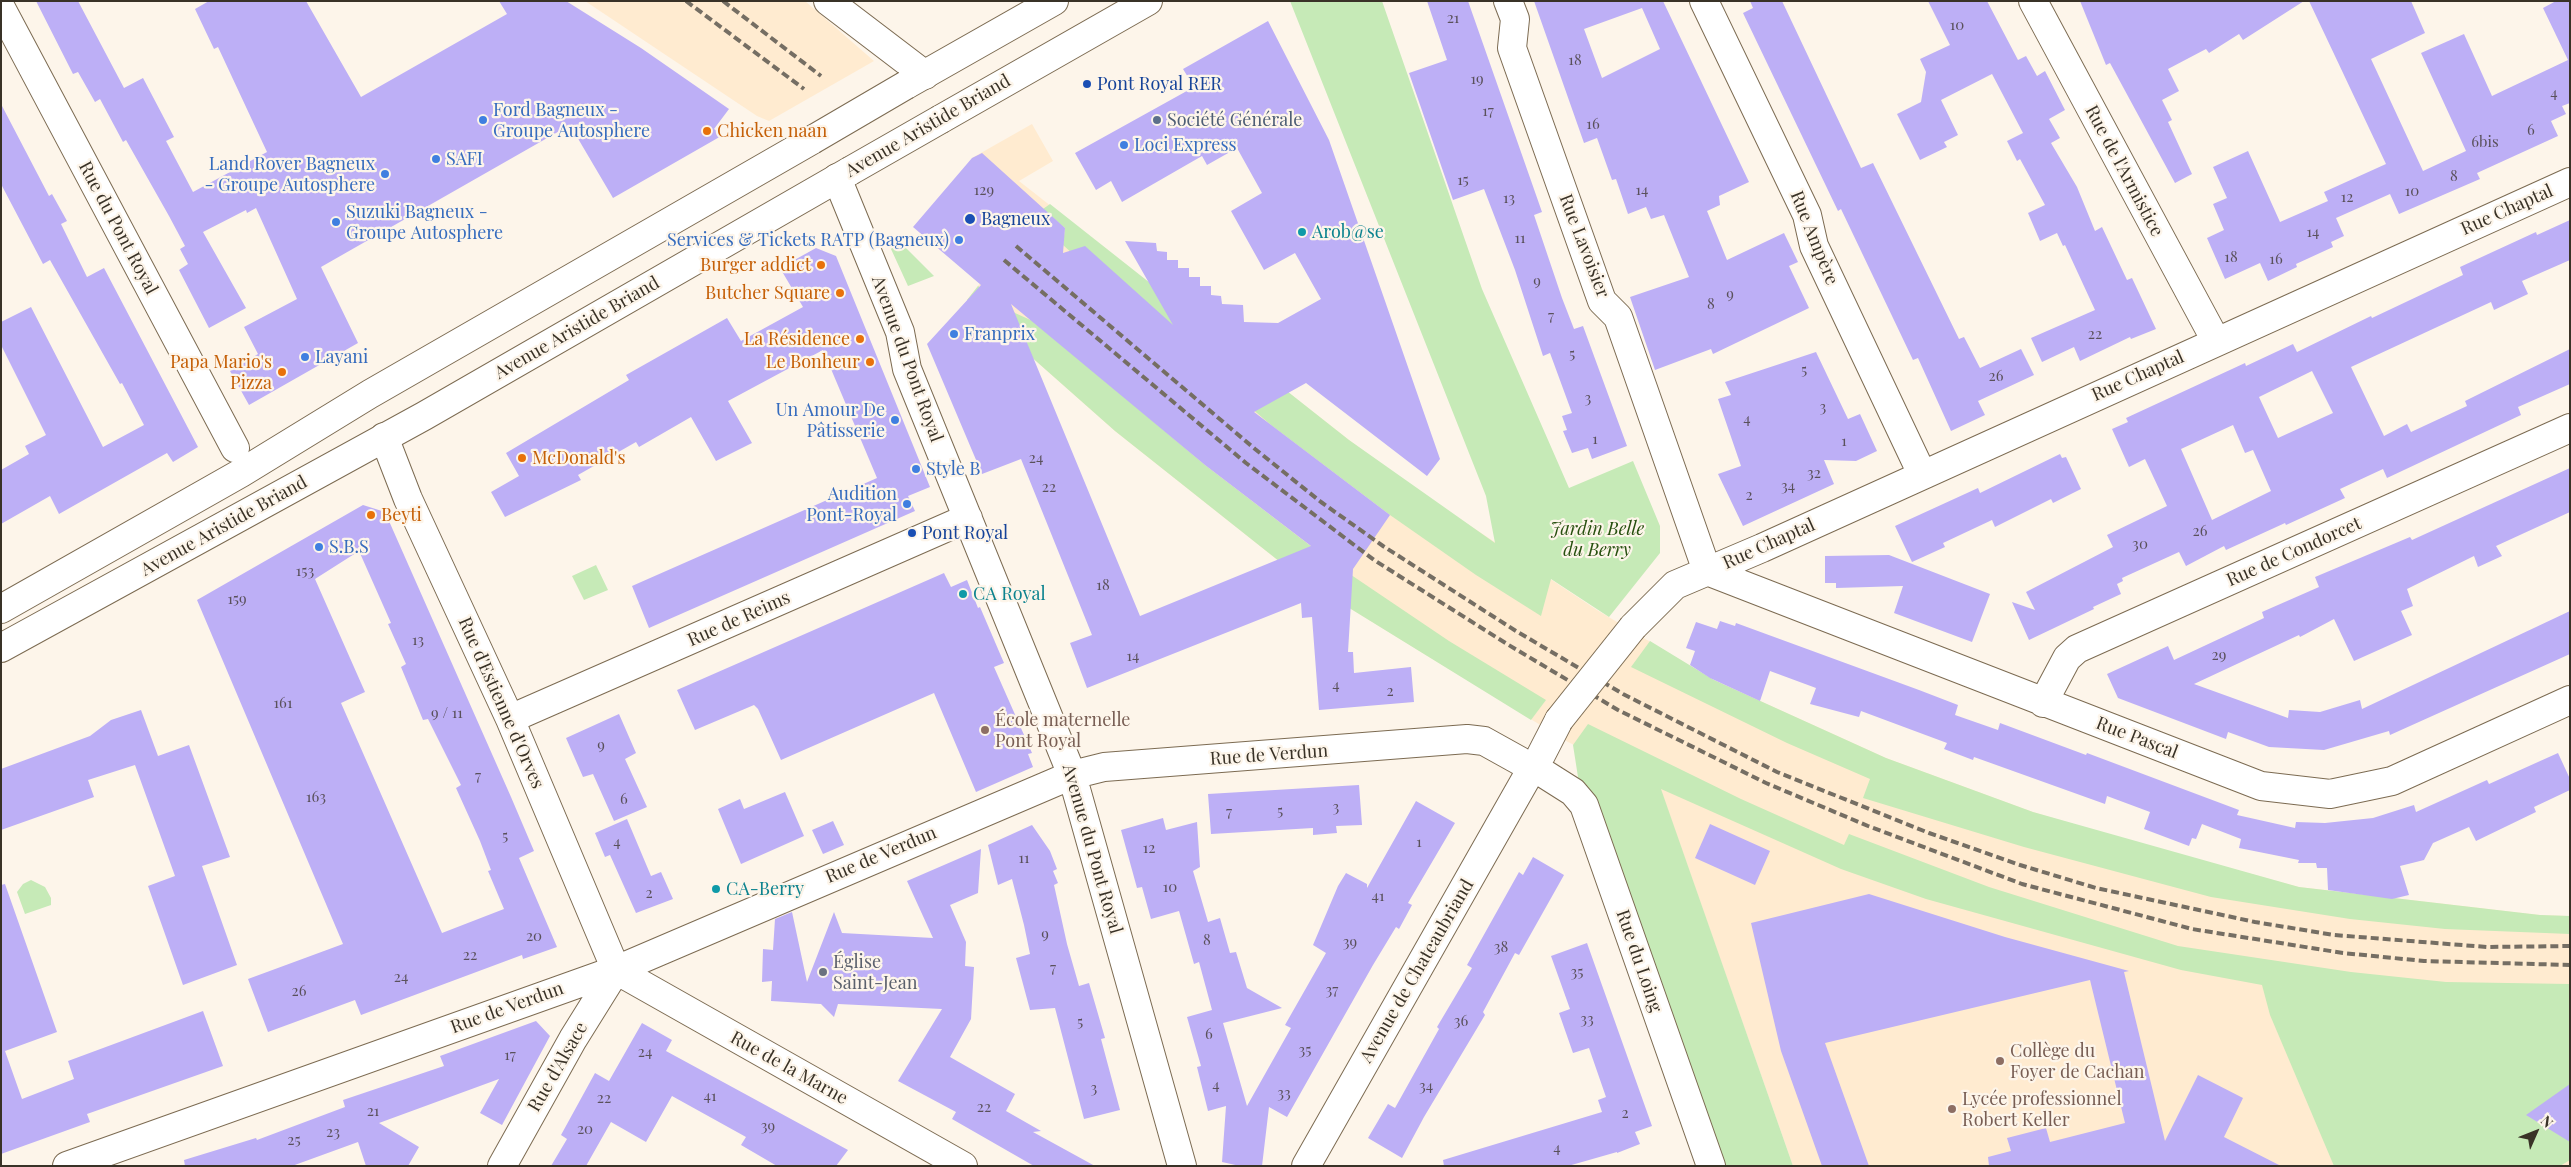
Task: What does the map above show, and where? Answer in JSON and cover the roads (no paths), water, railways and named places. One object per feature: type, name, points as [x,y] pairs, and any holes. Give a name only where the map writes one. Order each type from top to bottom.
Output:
[{"type":"street","points":[[828,1],[915,80]]},
{"type":"street","name":"Avenue Aristide Briand","points":[[1,610],[241,473],[370,394],[1054,1]]},
{"type":"street","name":"Avenue Aristide Briand","points":[[1,648],[384,438],[1148,1]]},
{"type":"street","name":"Rue Lavoisier","points":[[1508,1],[1515,19],[1512,48],[1602,301],[1618,317],[1707,571]]},
{"type":"street","name":"Rue Ampère","points":[[1704,1],[1806,215],[1814,246],[1922,474]]},
{"type":"street","name":"Rue de l'Armistice","points":[[2033,1],[2216,341]]},
{"type":"street","name":"Rue du Pont Royal","points":[[1,8],[235,448]]},
{"type":"street","name":"Avenue du Pont Royal","points":[[844,174],[900,332],[907,369],[1072,775],[1182,1166]]},
{"type":"street","name":"Rue Chaptal","points":[[1707,571],[2570,182]]},
{"type":"street","name":"Rue de Condorcet","points":[[2043,703],[2067,658],[2077,649],[2570,428]]},
{"type":"street","name":"Rue d'Estienne d'Orves","points":[[384,438],[408,499],[510,718],[616,970]]},
{"type":"street","name":"Rue de Reims","points":[[510,718],[968,518]]},
{"type":"street","name":"Avenue de Chateaubriand","points":[[1306,1166],[1559,720],[1664,593],[1674,585],[1707,571]]},
{"type":"street","name":"Rue Pascal","points":[[1707,571],[2261,786],[2330,794],[2392,782],[2570,700]]},
{"type":"street","name":"Rue de Verdun","points":[[67,1166],[616,970],[1072,775],[1104,768],[1467,740],[1484,741],[1533,766]]},
{"type":"street","name":"Rue du Loing","points":[[1533,766],[1573,792],[1584,805],[1708,1165]]},
{"type":"street","name":"Rue d'Alsace","points":[[502,1166],[573,1039],[616,970]]},
{"type":"street","name":"Rue de la Marne","points":[[616,970],[963,1166]]},
{"type":"railway","points":[[686,1],[804,89]]},
{"type":"railway","points":[[723,1],[821,76]]},
{"type":"railway","points":[[1016,246],[1255,449],[1321,502],[1383,546],[1516,631],[1623,694],[1777,772],[1929,833],[2020,865],[2096,888],[2255,922],[2334,935],[2487,947],[2570,946]]},
{"type":"railway","points":[[1004,260],[1246,463],[1374,560],[1507,644],[1618,710],[1766,783],[1868,826],[2022,884],[2192,929],[2343,953],[2424,961],[2570,965]]},
{"type":"place","name":"Pont Royal RER","points":[[1087,84]]},
{"type":"place","name":"Ford Bagneux - Groupe Autosphere","points":[[483,120]]},
{"type":"place","name":"Société Générale","points":[[1157,120]]},
{"type":"place","name":"Chicken naan","points":[[707,131]]},
{"type":"place","name":"Loci Express","points":[[1124,145]]},
{"type":"place","name":"SAFI","points":[[436,159]]},
{"type":"place","name":"Land Rover Bagneux - Groupe Autosphere","points":[[385,174]]},
{"type":"place","name":"Bagneux","points":[[970,219]]},
{"type":"place","name":"Suzuki Bagneux - Groupe Autosphere","points":[[336,222]]},
{"type":"place","name":"Arob@se","points":[[1302,232]]},
{"type":"place","name":"Services & Tickets RATP (Bagneux)","points":[[959,240]]},
{"type":"place","name":"Burger addict","points":[[821,265]]},
{"type":"place","name":"Butcher Square","points":[[840,293]]},
{"type":"place","name":"Franprix","points":[[954,334]]},
{"type":"place","name":"La Résidence","points":[[860,339]]},
{"type":"place","name":"Layani","points":[[305,357]]},
{"type":"place","name":"Le Bonheur","points":[[870,362]]},
{"type":"place","name":"Papa Mario's Pizza","points":[[282,372]]},
{"type":"place","name":"Un Amour De Pâtisserie","points":[[895,420]]},
{"type":"place","name":"McDonald's","points":[[522,458]]},
{"type":"place","name":"Style B","points":[[916,469]]},
{"type":"place","name":"Audition Pont-Royal","points":[[907,504]]},
{"type":"place","name":"Beyti","points":[[371,515]]},
{"type":"place","name":"Pont Royal","points":[[912,533]]},
{"type":"place","name":"S.B.S","points":[[319,547]]},
{"type":"place","name":"CA Royal","points":[[963,594]]},
{"type":"place","name":"École maternelle Pont Royal","points":[[985,730]]},
{"type":"place","name":"CA-Berry","points":[[716,889]]},
{"type":"place","name":"Église Saint-Jean","points":[[823,972]]},
{"type":"place","name":"Collège du Foyer de Cachan","points":[[2000,1061]]},
{"type":"place","name":"Lycée professionnel Robert Keller","points":[[1952,1109]]},
{"type":"park label","name":"Jardin Belle du Berry","points":[[1597,539]]}]
